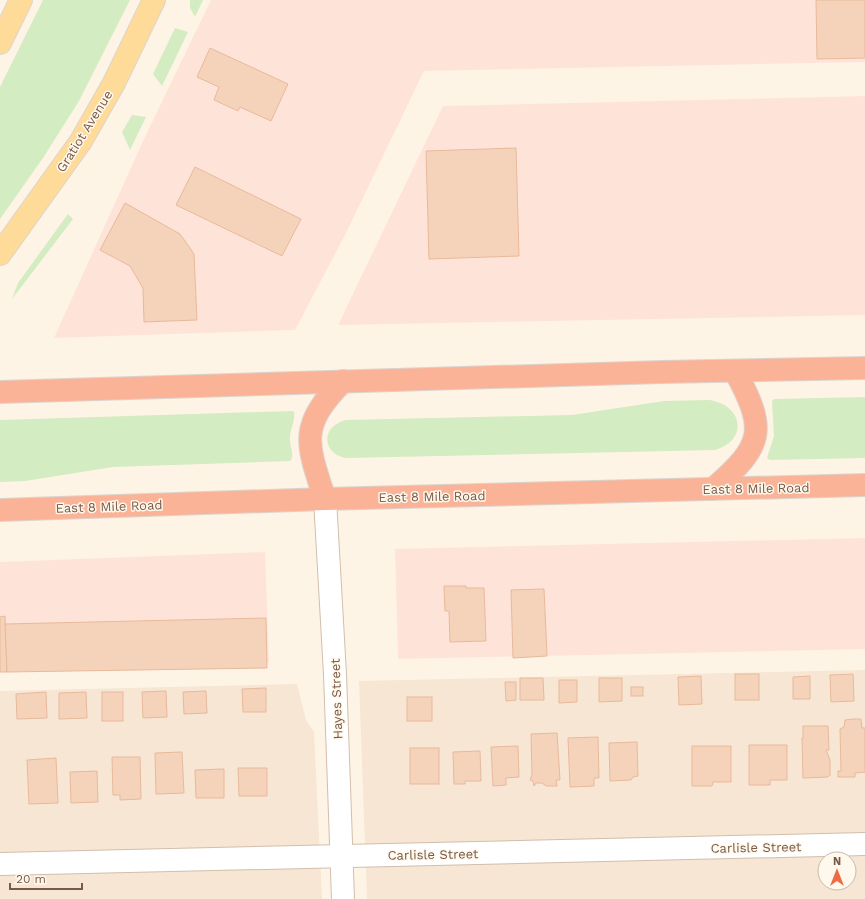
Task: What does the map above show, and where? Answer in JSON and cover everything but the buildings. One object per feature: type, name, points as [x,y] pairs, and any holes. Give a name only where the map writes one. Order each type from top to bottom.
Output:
[{"type":"highway","points":[[0,392],[343,381],[865,368]]},
{"type":"highway","points":[[713,489],[736,469],[754,441],[756,427],[755,413],[750,398],[735,371]]},
{"type":"highway","points":[[325,499],[312,458],[310,429],[315,414],[324,400],[343,381]]},
{"type":"highway","name":"East 8 Mile Road","points":[[0,510],[325,499],[865,485]]},
{"type":"main road","points":[[0,43],[21,0]]},
{"type":"main road","name":"Gratiot Avenue","points":[[0,254],[81,141],[114,83],[154,0]]},
{"type":"street","name":"Hayes Street","points":[[325,499],[335,674],[343,899]]},
{"type":"street","name":"Carlisle Street","points":[[0,864],[865,844]]},
{"type":"shaded area","points":[[211,0],[865,0],[865,62],[424,71],[345,235],[295,330],[54,338],[143,141]]},
{"type":"shaded area","points":[[865,96],[865,315],[338,325],[443,106]]},
{"type":"shaded area","points":[[865,538],[865,649],[398,659],[395,549]]},
{"type":"shaded area","points":[[265,552],[269,663],[0,672],[0,562]]},
{"type":"shaded area","points":[[865,670],[865,899],[367,899],[359,681]]},
{"type":"shaded area","points":[[297,684],[306,720],[314,732],[322,899],[0,899],[0,691]]},
{"type":"green space","points":[[43,0],[130,0],[79,101],[43,158],[0,219],[0,87]]},
{"type":"green space","points":[[190,0],[203,0],[195,17],[190,8]]},
{"type":"green space","points":[[175,28],[188,32],[162,86],[153,74]]},
{"type":"green space","points":[[132,115],[146,117],[130,150],[122,132]]},
{"type":"green space","points":[[68,214],[73,219],[12,299],[18,283]]},
{"type":"green space","points":[[865,397],[865,458],[770,460],[767,458],[774,436],[772,401],[774,399]]},
{"type":"green space","points":[[709,400],[721,403],[729,409],[735,416],[738,424],[737,432],[733,439],[726,445],[715,450],[346,458],[332,451],[328,445],[327,439],[328,433],[332,428],[338,423],[346,420],[572,415],[664,401]]},
{"type":"green space","points":[[294,412],[294,418],[290,437],[292,457],[290,461],[113,467],[25,481],[0,482],[0,420]]}]
